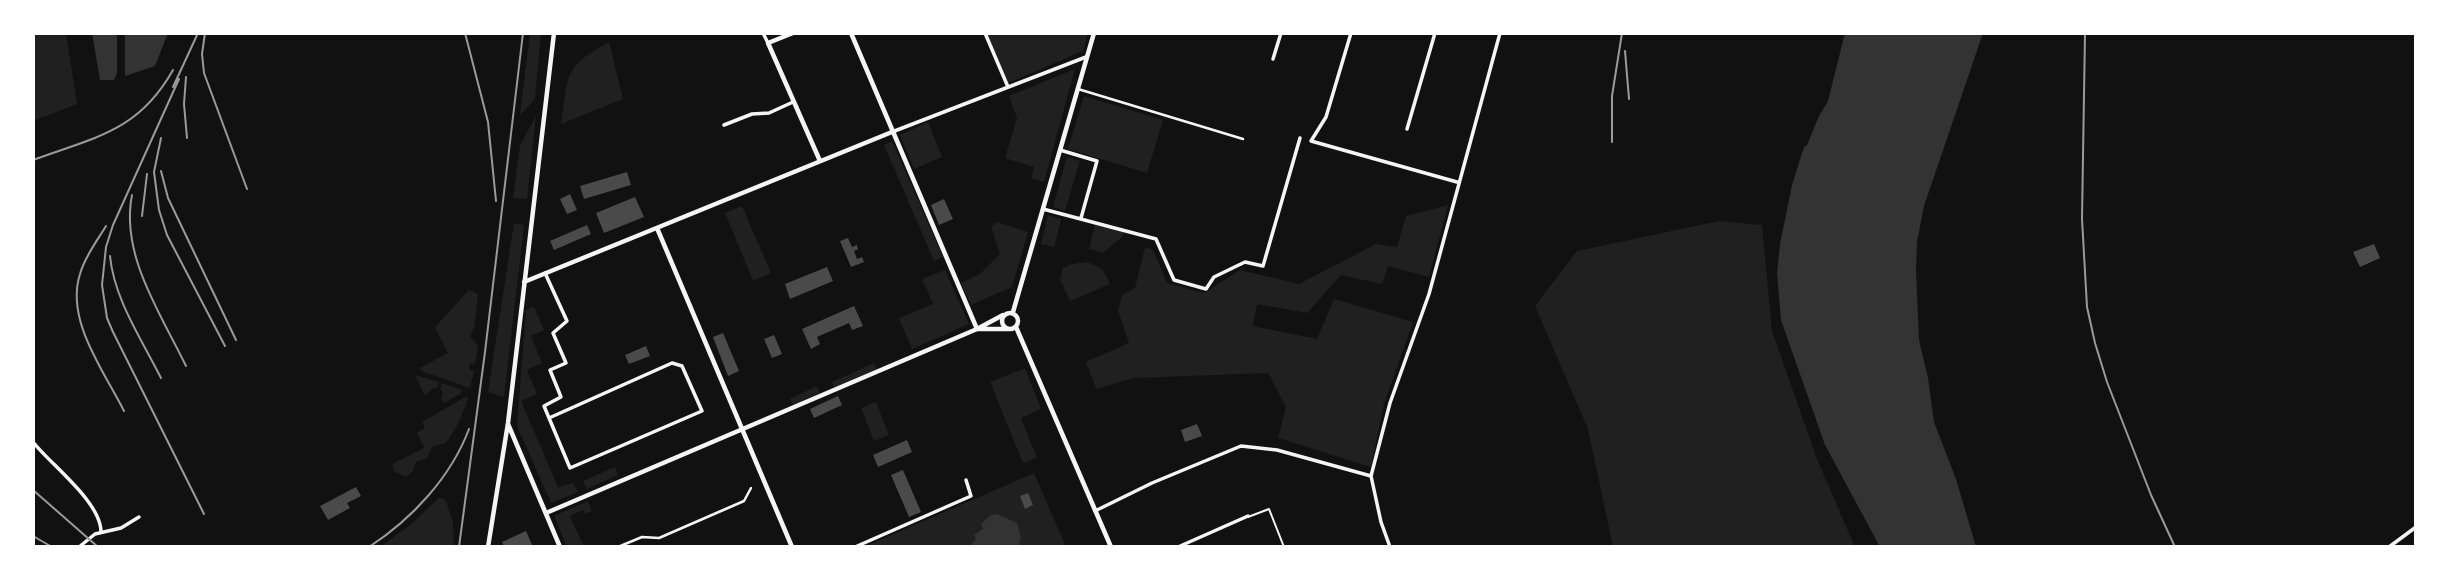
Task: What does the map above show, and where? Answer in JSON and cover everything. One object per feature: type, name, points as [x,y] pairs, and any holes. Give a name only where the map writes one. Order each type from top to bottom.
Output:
[{"type":"main road","points":[[488,547],[508,423],[554,33]]},
{"type":"main road","points":[[793,33],[768,43],[820,162]]},
{"type":"main road","points":[[850,33],[977,330]]},
{"type":"main road","points":[[1013,313],[1094,33]]},
{"type":"main road","points":[[524,282],[892,132]]},
{"type":"main road","points":[[657,228],[792,547]]},
{"type":"main road","points":[[546,513],[1013,313]]},
{"type":"main road","points":[[1013,313],[1019,319],[1016,327],[1111,547]]},
{"type":"main road","points":[[1003,316],[1002,322],[1008,329]]},
{"type":"main road","points":[[977,330],[1016,327]]},
{"type":"main road","points":[[508,423],[560,547]]},
{"type":"street","points":[[763,33],[768,43]]},
{"type":"street","points":[[985,33],[1008,87]]},
{"type":"street","points":[[1273,59],[1281,33]]},
{"type":"street","points":[[1352,33],[1326,117],[1311,141],[1458,182]]},
{"type":"street","points":[[1407,129],[1435,33]]},
{"type":"street","points":[[1390,547],[1381,522],[1371,476],[1390,402],[1429,294],[1500,33]]},
{"type":"street","points":[[892,132],[1087,57]]},
{"type":"street","points":[[1078,89],[1242,139]]},
{"type":"street","points":[[724,125],[752,114],[769,113],[793,102]]},
{"type":"street","points":[[1043,209],[1156,239],[1174,279],[1206,289],[1214,277],[1245,262],[1263,266],[1300,138]]},
{"type":"street","points":[[1060,150],[1097,160],[1081,218]]},
{"type":"street","points":[[545,273],[567,321],[553,332],[566,363],[550,370],[561,397],[544,405],[549,418],[570,468],[702,411],[682,366],[672,363],[549,418]]},
{"type":"street","points":[[33,442],[82,494],[100,519],[101,532]]},
{"type":"street","points":[[1095,511],[1152,483],[1241,446],[1277,450],[1371,476]]},
{"type":"street","points":[[855,547],[971,496],[966,480]]},
{"type":"street","points":[[618,547],[642,537],[659,538],[744,501],[751,488]]},
{"type":"street","points":[[79,547],[88,538],[121,528],[139,517]]},
{"type":"street","points":[[1178,547],[1246,517]]},
{"type":"street","points":[[2389,547],[2416,527]]},
{"type":"lane","points":[[1246,517],[1269,509],[1284,547]]},
{"type":"shaded area","points":[[33,33],[66,33],[77,104],[33,121]]},
{"type":"shaded area","points":[[92,33],[117,33],[117,73],[114,80],[100,80]]},
{"type":"shaded area","points":[[125,33],[168,33],[155,66],[125,76]]},
{"type":"shaded area","points":[[530,33],[541,33],[535,99],[520,115]]},
{"type":"shaded area","points":[[987,33],[1088,33],[1083,51],[1008,83]]},
{"type":"shaded area","points":[[1845,33],[1983,33],[1924,206],[1917,242],[1916,270],[1919,340],[1934,422],[1956,479],[1976,547],[1880,547],[1825,445],[1781,320],[1777,273],[1792,185],[1804,147],[1828,101]]},
{"type":"shaded area","points":[[609,42],[623,99],[561,124],[570,74],[583,59]]},
{"type":"shaded area","points":[[1075,69],[1044,182],[1031,178],[1034,167],[1005,158],[1017,118],[1009,96]]},
{"type":"shaded area","points":[[1084,96],[1163,120],[1147,173],[1068,149]]},
{"type":"shaded area","points":[[536,116],[527,199],[513,198],[520,146]]},
{"type":"shaded area","points":[[928,122],[942,157],[914,169],[900,135]]},
{"type":"shaded area","points":[[892,141],[943,257],[934,261],[884,145]]},
{"type":"shaded area","points":[[1067,157],[1080,161],[1065,211],[1053,207]]},
{"type":"shaded area","points":[[1448,205],[1429,277],[1388,266],[1382,284],[1341,275],[1307,313],[1257,304],[1253,326],[1317,339],[1334,299],[1413,322],[1384,404],[1371,467],[1278,438],[1286,407],[1268,373],[1134,378],[1096,389],[1086,362],[1129,343],[1118,311],[1122,295],[1135,288],[1145,247],[1153,250],[1167,283],[1204,293],[1240,270],[1299,284],[1376,244],[1397,247],[1406,216]]},
{"type":"shaded area","points":[[742,206],[771,273],[753,281],[725,213]]},
{"type":"shaded area","points":[[1048,215],[1061,219],[1054,247],[1041,244]]},
{"type":"shaded area","points":[[1719,221],[1762,225],[1772,331],[1817,459],[1855,547],[1613,547],[1588,429],[1535,306],[1577,251]]},
{"type":"shaded area","points":[[997,222],[1028,232],[1012,287],[971,305],[961,283],[980,274],[1000,254],[991,227]]},
{"type":"shaded area","points":[[514,223],[524,225],[504,397],[488,392]]},
{"type":"shaded area","points":[[1095,224],[1124,232],[1121,238],[1103,253],[1089,249]]},
{"type":"shaded area","points":[[1088,262],[1103,270],[1110,284],[1070,301],[1060,279],[1063,268]]},
{"type":"shaded area","points":[[945,270],[969,324],[912,349],[899,318],[933,304],[922,279]]},
{"type":"shaded area","points":[[469,290],[478,294],[474,329],[470,336],[478,346],[475,364],[470,363],[469,369],[474,371],[470,388],[424,372],[420,368],[448,353],[435,327]]},
{"type":"shaded area","points":[[534,307],[544,330],[531,336],[542,363],[527,370],[537,394],[521,401],[558,487],[573,483],[578,492],[551,503],[517,426],[526,310]]},
{"type":"shaded area","points":[[874,363],[877,369],[834,388],[832,382]]},
{"type":"shaded area","points":[[1025,368],[1041,409],[1021,418],[1037,458],[1023,463],[990,382]]},
{"type":"shaded area","points":[[415,375],[439,382],[438,387],[425,396]]},
{"type":"shaded area","points":[[442,383],[462,390],[444,403],[440,389]]},
{"type":"shaded area","points":[[817,386],[820,393],[793,405],[790,399]]},
{"type":"shaded area","points":[[467,396],[457,426],[446,443],[432,447],[427,458],[416,462],[413,471],[406,477],[394,471],[392,464],[424,448],[417,432],[425,428],[422,422]]},
{"type":"shaded area","points":[[876,402],[889,435],[874,441],[861,408]]},
{"type":"shaded area","points":[[615,467],[618,475],[587,489],[583,481]]},
{"type":"shaded area","points":[[1034,473],[1066,547],[864,547]]},
{"type":"shaded area","points":[[440,497],[446,501],[453,523],[454,547],[380,547],[410,525]]},
{"type":"shaded area","points":[[588,501],[592,511],[585,514],[583,510],[570,516],[584,547],[567,547],[554,516]]},
{"type":"shaded area","points":[[997,514],[1017,523],[1021,538],[1019,543],[1022,547],[972,547],[976,539],[974,535],[983,529],[981,524],[991,515]]},
{"type":"building","points":[[627,172],[631,185],[584,199],[580,186]]},
{"type":"building","points":[[570,194],[577,210],[567,214],[560,199]]},
{"type":"building","points":[[635,197],[644,217],[604,233],[596,213]]},
{"type":"building","points":[[944,199],[953,219],[939,225],[931,205]]},
{"type":"building","points":[[587,225],[591,234],[554,250],[550,241]]},
{"type":"building","points":[[848,238],[852,247],[857,245],[858,249],[854,251],[857,259],[862,257],[864,262],[851,267],[840,241]]},
{"type":"building","points":[[2374,244],[2380,258],[2360,267],[2353,252]]},
{"type":"building","points":[[827,267],[833,281],[790,299],[785,284]]},
{"type":"building","points":[[854,306],[863,326],[852,330],[849,323],[817,337],[820,344],[811,349],[802,329]]},
{"type":"building","points":[[723,333],[739,371],[728,376],[713,337]]},
{"type":"building","points":[[774,335],[782,354],[772,358],[764,339]]},
{"type":"building","points":[[646,346],[650,356],[629,364],[625,355]]},
{"type":"building","points":[[838,396],[842,405],[814,418],[810,409]]},
{"type":"building","points":[[1197,424],[1202,436],[1185,442],[1181,430]]},
{"type":"building","points":[[907,440],[912,452],[878,467],[873,455]]},
{"type":"building","points":[[903,470],[921,512],[909,517],[891,475]]},
{"type":"building","points":[[356,487],[361,496],[347,503],[350,508],[328,520],[320,506]]},
{"type":"building","points":[[1028,493],[1033,505],[1025,509],[1020,496]]},
{"type":"building","points":[[526,531],[533,547],[504,547],[502,542]]},
{"type":"railway","points":[[173,87],[198,33]]},
{"type":"railway","points":[[205,33],[202,54],[204,73],[247,189]]},
{"type":"railway","points":[[465,33],[488,122],[496,201]]},
{"type":"railway","points":[[459,547],[523,33]]},
{"type":"railway","points":[[1612,142],[1612,96],[1622,33]]},
{"type":"railway","points":[[2085,33],[2082,219],[2087,307],[2107,382],[2151,495],[2175,547]]},
{"type":"railway","points":[[1625,51],[1629,99]]},
{"type":"railway","points":[[33,160],[95,138],[130,120],[159,91],[173,70]]},
{"type":"railway","points":[[186,77],[184,104],[187,138]]},
{"type":"railway","points":[[179,79],[113,225],[106,247],[102,285],[107,318],[113,332],[204,514]]},
{"type":"railway","points":[[161,138],[154,172],[159,210],[167,235],[225,346]]},
{"type":"railway","points":[[161,171],[168,198],[236,340]]},
{"type":"railway","points":[[142,216],[147,174]]},
{"type":"railway","points":[[132,195],[130,217],[137,262],[186,366]]},
{"type":"railway","points":[[106,226],[82,267],[77,291],[78,309],[89,345],[124,411]]},
{"type":"railway","points":[[110,256],[123,303],[161,378]]},
{"type":"railway","points":[[369,547],[400,524],[428,496],[452,464],[469,429]]},
{"type":"railway","points":[[33,490],[98,547]]},
{"type":"railway","points":[[33,536],[52,547]]}]
